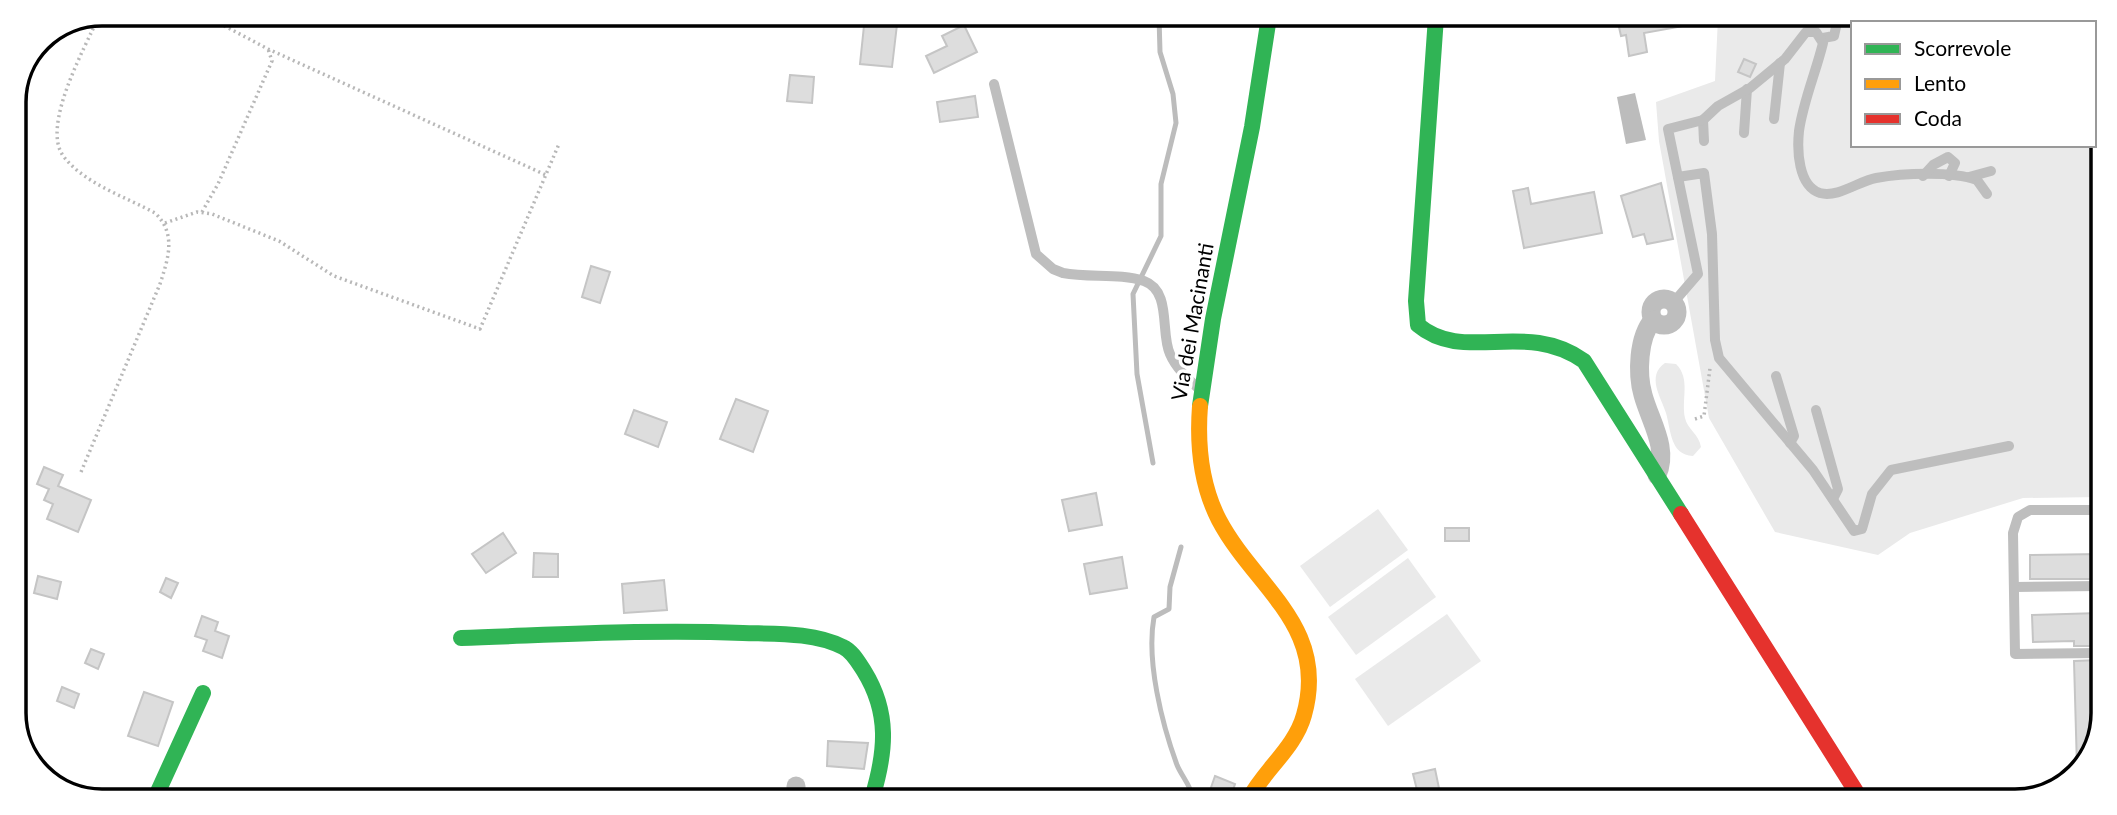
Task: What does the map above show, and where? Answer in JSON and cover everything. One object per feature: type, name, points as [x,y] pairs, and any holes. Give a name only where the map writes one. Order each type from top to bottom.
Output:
[{"type":"street","name":"Via dei Macinanti","points":[[1256,789],[1298,729],[1306,708],[1309,664],[1303,640],[1287,608],[1231,539],[1214,507],[1199,442],[1200,390],[1255,118],[1268,26]]},
{"type":"street","points":[[1435,26],[1416,301],[1418,325],[1427,335],[1439,341],[1534,340],[1574,352],[1590,367],[1762,647],[1854,789]]},
{"type":"street","points":[[1657,475],[1661,454],[1642,386],[1643,340],[1653,320],[1650,311],[1657,300],[1666,299],[1673,303]]},
{"type":"street","points":[[461,638],[757,632],[826,639],[852,654],[879,695],[884,710],[885,740],[874,789]]},
{"type":"street","points":[[159,789],[203,693]]},
{"type":"lane","points":[[1823,38],[1834,36],[1836,26]]},
{"type":"lane","points":[[1673,303],[1698,274],[1668,129],[1703,120],[1718,106],[1747,89],[1780,63],[1806,33],[1816,32],[1823,38]]},
{"type":"lane","points":[[1823,38],[1799,133],[1801,167],[1817,192],[1831,193],[1876,178],[1969,177],[1991,171]]},
{"type":"lane","points":[[1774,119],[1780,63]]},
{"type":"lane","points":[[994,85],[1036,254],[1053,269],[1063,273],[1144,281],[1161,298],[1164,337],[1172,359],[1200,390]]},
{"type":"lane","points":[[1744,133],[1747,89]]},
{"type":"lane","points":[[1703,120],[1704,141]]},
{"type":"lane","points":[[1922,176],[1933,164],[1948,157],[1955,163],[1950,176]]},
{"type":"lane","points":[[1678,177],[1704,173],[1712,234],[1715,340],[1719,358],[1790,443],[1833,499],[1850,528],[1858,531],[1862,529],[1877,484],[1891,470],[2009,446]]},
{"type":"lane","points":[[1969,177],[1983,185],[1987,194]]},
{"type":"lane","points":[[1776,376],[1794,436],[1790,443]]},
{"type":"lane","points":[[1816,410],[1838,489],[1833,499]]},
{"type":"lane","points":[[2091,510],[2030,510],[2018,517],[2013,533],[2015,654],[2091,653]]},
{"type":"lane","points":[[2014,587],[2091,586]]},
{"type":"path","points":[[225,26],[268,49],[546,175]]},
{"type":"path","points":[[81,472],[160,284],[170,242],[165,223],[155,213],[75,168],[57,146],[55,132],[59,111],[94,27]]},
{"type":"path","points":[[202,212],[218,184],[272,61],[268,49]]},
{"type":"path","points":[[165,223],[202,212],[279,241],[334,276],[480,329],[559,144]]},
{"type":"path","points":[[1695,419],[1704,416],[1711,365],[1719,358]]},
{"type":"shaded area","points":[[1718,26],[1851,26],[1851,147],[2091,147],[2091,497],[2023,498],[1910,533],[1878,555],[1775,532],[1709,418],[1659,141],[1656,102],[1715,81]]},
{"type":"shaded area","points":[[1635,93],[1646,140],[1626,144],[1617,97]]},
{"type":"shaded area","points":[[1665,363],[1676,364],[1683,376],[1685,418],[1701,447],[1693,456],[1685,455],[1676,446],[1658,394],[1656,374]]},
{"type":"shaded area","points":[[1378,509],[1408,550],[1330,607],[1300,566]]},
{"type":"shaded area","points":[[1408,558],[1436,597],[1356,655],[1328,617]]},
{"type":"shaded area","points":[[1447,614],[1481,661],[1388,726],[1355,679]]},
{"type":"building","points":[[864,26],[897,26],[892,67],[860,64]]},
{"type":"building","points":[[964,26],[977,52],[934,73],[926,56],[947,46],[942,36]]},
{"type":"building","points":[[1619,26],[1683,26],[1644,33],[1647,52],[1629,56],[1626,35],[1621,36]]},
{"type":"building","points":[[1744,59],[1756,64],[1750,77],[1738,72]]},
{"type":"building","points":[[790,75],[814,77],[812,103],[787,101]]},
{"type":"building","points":[[975,96],[978,117],[940,122],[937,102]]},
{"type":"building","points":[[1661,183],[1673,239],[1647,244],[1644,234],[1633,237],[1621,196]]},
{"type":"building","points":[[1528,188],[1531,204],[1594,192],[1602,233],[1524,248],[1513,191]]},
{"type":"building","points":[[591,266],[610,272],[600,303],[582,297]]},
{"type":"building","points":[[736,399],[768,411],[753,452],[720,439]]},
{"type":"building","points":[[634,410],[667,422],[658,447],[625,434]]},
{"type":"building","points":[[44,467],[63,475],[58,486],[91,500],[78,532],[47,519],[53,504],[44,500],[49,489],[37,484]]},
{"type":"building","points":[[1096,493],[1102,525],[1069,531],[1062,500]]},
{"type":"building","points":[[1445,528],[1469,528],[1469,541],[1445,541]]},
{"type":"building","points":[[503,533],[516,553],[486,573],[472,554]]},
{"type":"building","points":[[534,553],[558,554],[558,577],[533,577]]},
{"type":"building","points":[[2091,554],[2091,579],[2030,579],[2030,555]]},
{"type":"building","points":[[1122,557],[1127,588],[1090,594],[1084,564]]},
{"type":"building","points":[[38,576],[61,582],[57,599],[34,593]]},
{"type":"building","points":[[166,578],[178,583],[171,598],[160,592]]},
{"type":"building","points":[[664,580],[667,610],[624,613],[622,584]]},
{"type":"building","points":[[2091,613],[2091,646],[2074,646],[2074,641],[2033,642],[2032,615]]},
{"type":"building","points":[[202,616],[218,622],[215,631],[229,636],[222,658],[203,651],[207,640],[195,636]]},
{"type":"building","points":[[91,649],[104,654],[98,669],[85,663]]},
{"type":"building","points":[[2091,660],[2089,727],[2077,756],[2074,661]]},
{"type":"building","points":[[62,687],[79,694],[74,708],[57,701]]},
{"type":"building","points":[[144,692],[173,702],[158,746],[128,736]]},
{"type":"building","points":[[828,741],[868,743],[864,769],[827,766]]},
{"type":"building","points":[[1435,769],[1439,789],[1417,789],[1413,774]]},
{"type":"building","points":[[1215,776],[1235,784],[1233,789],[1210,789]]},
{"type":"waterway","points":[[1153,463],[1137,374],[1133,294],[1161,236],[1161,184],[1176,123],[1173,94],[1160,52],[1159,26]]},
{"type":"waterway","points":[[1181,547],[1170,587],[1169,609],[1154,617],[1152,653],[1166,731],[1177,765],[1190,789]]},
{"type":"traffic: fast","points":[[1200,406],[1213,319],[1252,127],[1268,26]]},
{"type":"traffic: fast","points":[[1435,26],[1416,301],[1418,325],[1436,336],[1455,341],[1540,343],[1562,349],[1584,361],[1681,514]]},
{"type":"traffic: fast","points":[[461,638],[708,632],[794,635],[832,642],[855,657],[878,702],[883,733],[874,789]]},
{"type":"traffic: fast","points":[[159,789],[203,693]]},
{"type":"traffic: slow","points":[[1200,406],[1202,464],[1213,507],[1234,544],[1298,632],[1306,657],[1309,684],[1300,727],[1254,789]]},
{"type":"traffic: jam","points":[[1681,514],[1854,789]]}]
